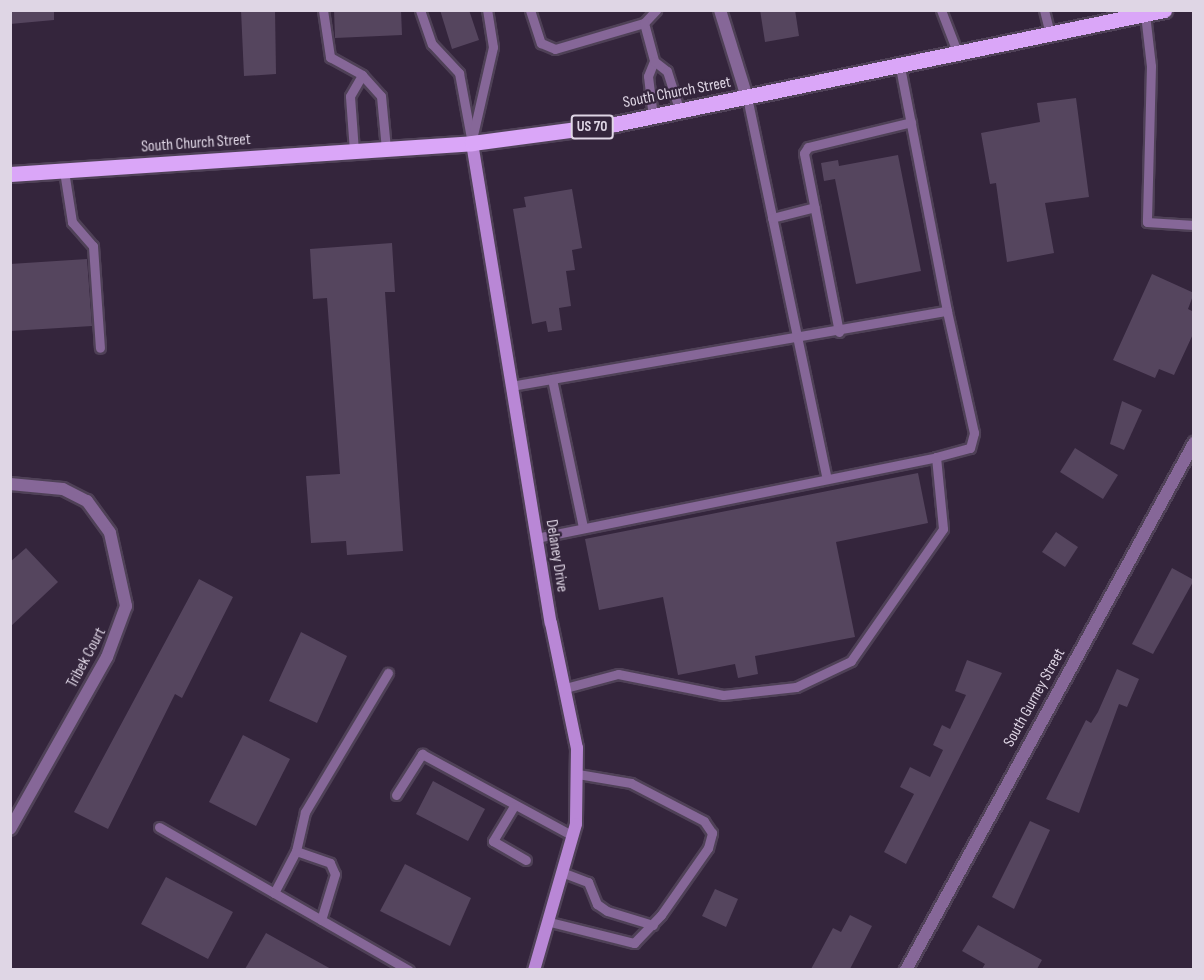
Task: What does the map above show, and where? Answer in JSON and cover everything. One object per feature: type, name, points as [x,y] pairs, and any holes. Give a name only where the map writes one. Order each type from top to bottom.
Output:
[{"type":"main road","name":"South Church Street","points":[[10,174],[472,143],[680,112],[1164,10]]},
{"type":"street","points":[[720,10],[747,97]]},
{"type":"street","name":"Delaney Drive","points":[[472,143],[536,538],[565,688],[578,774],[573,836],[550,922],[534,969]]},
{"type":"street","name":"South Gurney Street","points":[[906,969],[1194,443]]},
{"type":"street","name":"Tribek Court","points":[[10,484],[63,489],[87,501],[110,533],[126,606],[107,657],[10,830]]},
{"type":"lane","points":[[323,10],[330,57],[362,75],[381,96],[386,149]]},
{"type":"lane","points":[[420,10],[432,44],[459,73],[472,143]]},
{"type":"lane","points":[[472,143],[493,47],[487,10]]},
{"type":"lane","points":[[530,10],[541,44],[555,49],[644,23],[656,10]]},
{"type":"lane","points":[[941,10],[958,54]]},
{"type":"lane","points":[[1044,10],[1050,34]]},
{"type":"lane","points":[[1145,14],[1151,66],[1147,222],[1194,225]]},
{"type":"lane","points":[[644,23],[654,61],[648,76],[653,117]]},
{"type":"lane","points":[[654,61],[667,71],[680,112]]},
{"type":"lane","points":[[536,538],[936,457],[970,448],[974,433],[947,311],[900,66]]},
{"type":"lane","points":[[354,151],[350,96],[362,75]]},
{"type":"lane","points":[[747,97],[827,479]]},
{"type":"lane","points":[[840,332],[804,153],[808,147],[911,122]]},
{"type":"lane","points":[[64,171],[72,222],[93,246],[100,348]]},
{"type":"lane","points":[[772,218],[815,207]]},
{"type":"lane","points":[[512,386],[796,333],[840,332],[947,311]]},
{"type":"lane","points":[[552,379],[584,528]]},
{"type":"lane","points":[[565,688],[618,674],[723,695],[796,687],[850,661],[943,529],[936,457]]},
{"type":"lane","points":[[274,892],[296,851],[305,812],[388,673]]},
{"type":"lane","points":[[396,795],[422,754],[573,836]]},
{"type":"lane","points":[[550,922],[624,945],[634,943],[653,925],[708,848],[711,826],[630,783],[578,774]]},
{"type":"lane","points":[[514,806],[493,841],[526,860]]},
{"type":"lane","points":[[159,827],[409,969]]},
{"type":"lane","points":[[296,851],[330,863],[335,874],[321,920]]},
{"type":"lane","points":[[564,873],[588,882],[597,904],[606,911],[653,925]]},
{"type":"building","points":[[10,10],[54,10],[54,20],[10,24]]},
{"type":"building","points":[[241,10],[275,10],[276,74],[244,76]]},
{"type":"building","points":[[334,10],[401,10],[402,35],[335,38]]},
{"type":"building","points":[[440,10],[469,10],[479,40],[452,49]]},
{"type":"building","points":[[760,10],[795,10],[799,36],[765,42]]},
{"type":"building","points":[[1076,98],[1089,197],[1045,203],[1054,253],[1007,262],[996,183],[990,184],[981,133],[1040,122],[1037,103]]},
{"type":"building","points":[[898,155],[921,271],[856,284],[835,179],[824,181],[821,163],[838,160],[839,166]]},
{"type":"building","points":[[572,189],[582,248],[572,250],[575,270],[566,271],[571,306],[559,308],[562,330],[548,332],[546,321],[532,324],[513,209],[526,207],[524,197]]},
{"type":"building","points":[[392,243],[395,292],[385,292],[403,551],[347,555],[346,541],[311,543],[306,476],[340,474],[327,298],[313,299],[310,249]]},
{"type":"building","points":[[87,259],[92,326],[10,331],[10,264]]},
{"type":"building","points":[[1152,274],[1194,293],[1188,309],[1194,312],[1194,332],[1174,375],[1159,369],[1155,378],[1113,360]]},
{"type":"building","points":[[1122,401],[1142,410],[1124,450],[1110,444]]},
{"type":"building","points":[[1075,448],[1118,475],[1103,499],[1060,472]]},
{"type":"building","points":[[918,473],[928,523],[836,542],[855,637],[755,656],[758,674],[738,678],[735,664],[678,675],[663,597],[599,610],[585,539]]},
{"type":"building","points":[[1056,532],[1078,547],[1065,567],[1042,552]]},
{"type":"building","points":[[26,548],[58,582],[10,627],[10,562]]},
{"type":"building","points":[[1172,568],[1194,580],[1153,654],[1132,644]]},
{"type":"building","points":[[199,579],[233,597],[182,698],[175,694],[108,829],[74,812]]},
{"type":"building","points":[[301,632],[347,656],[317,723],[269,701]]},
{"type":"building","points":[[967,660],[1002,673],[906,864],[884,852],[914,794],[900,787],[910,767],[930,777],[943,750],[933,745],[942,725],[950,729],[966,695],[955,691]]},
{"type":"building","points":[[1117,669],[1139,679],[1127,707],[1119,704],[1079,813],[1046,799],[1086,720],[1091,723],[1098,712]]},
{"type":"building","points":[[243,735],[290,759],[256,826],[209,802]]},
{"type":"building","points":[[433,781],[485,809],[468,841],[416,814]]},
{"type":"building","points":[[1030,821],[1050,830],[1014,909],[992,897]]},
{"type":"building","points":[[405,864],[471,898],[450,946],[380,911]]},
{"type":"building","points":[[166,877],[233,912],[208,959],[141,924]]},
{"type":"building","points":[[715,889],[738,899],[726,927],[702,916]]},
{"type":"building","points":[[850,915],[872,926],[850,969],[811,969],[833,928],[841,932]]},
{"type":"building","points":[[978,925],[1042,960],[1037,969],[982,969],[985,964],[962,951]]},
{"type":"building","points":[[266,933],[331,969],[245,969]]}]
